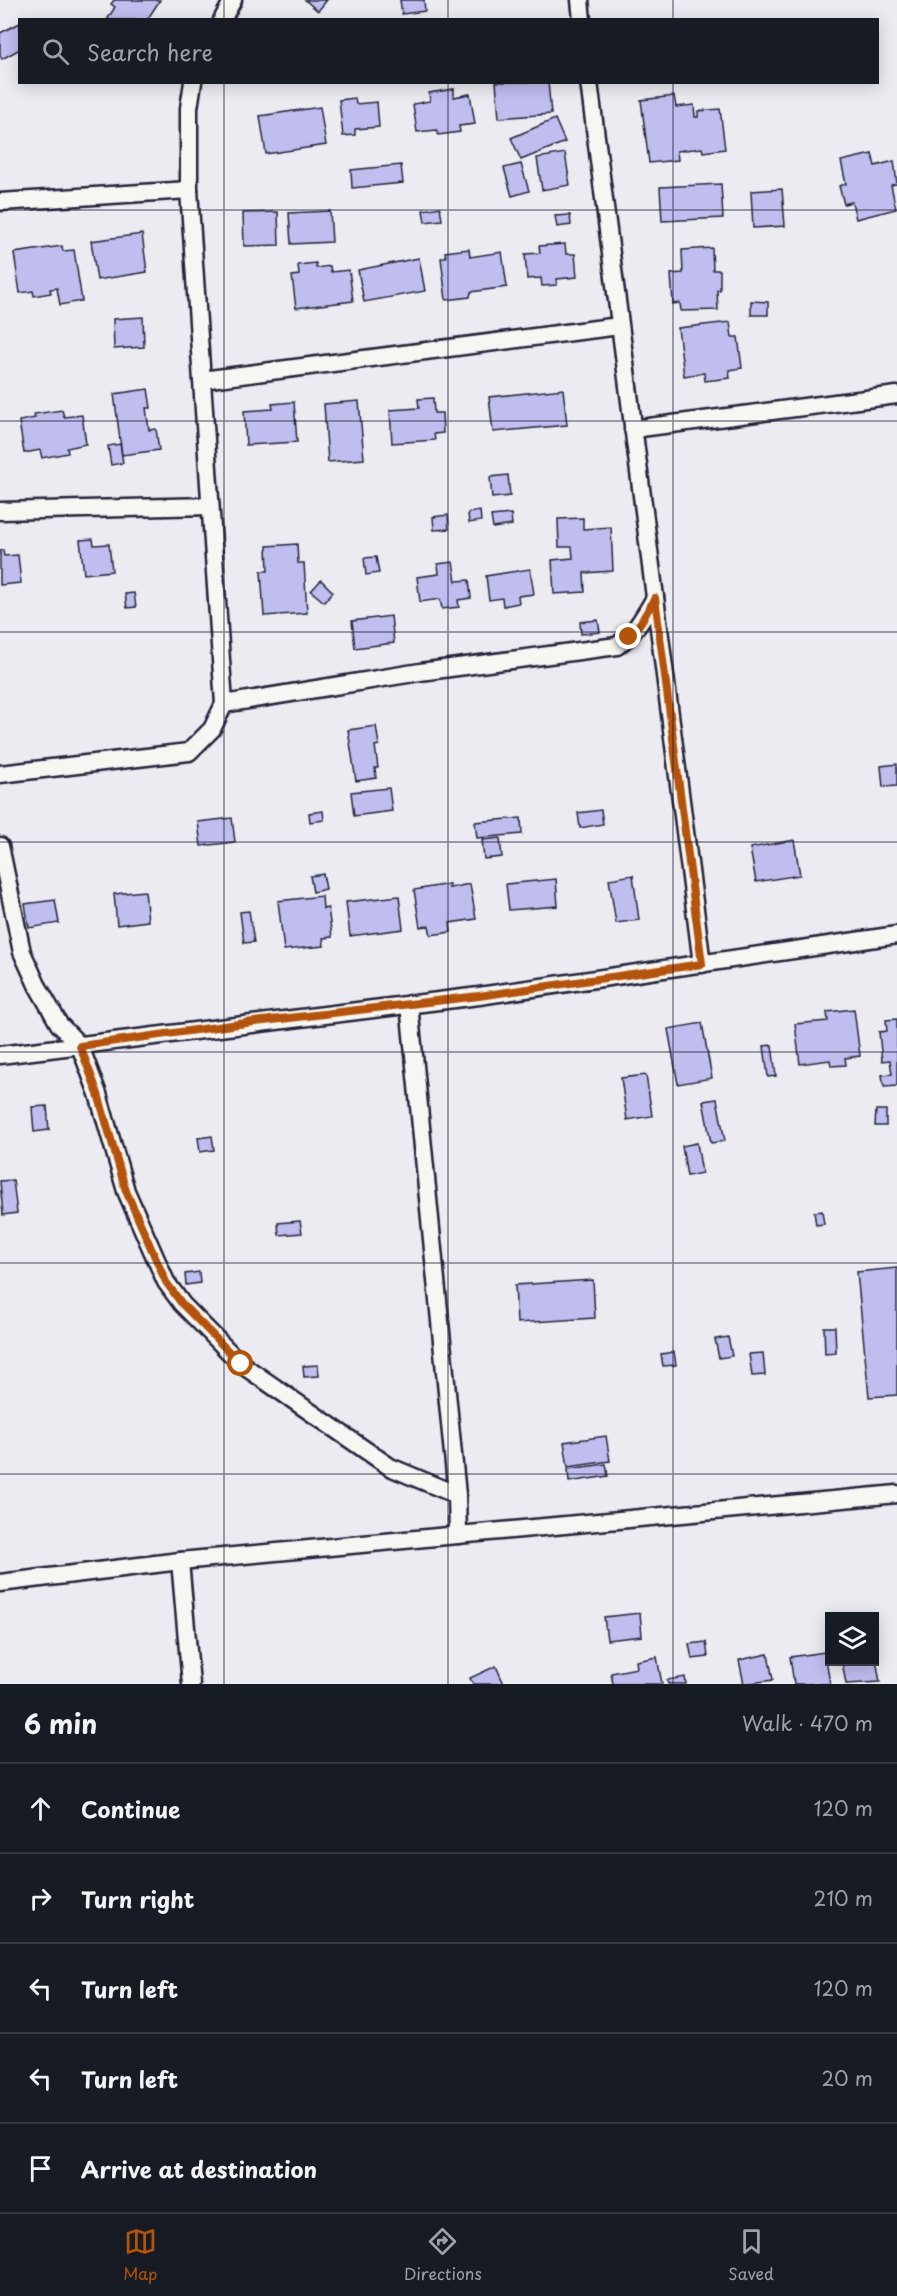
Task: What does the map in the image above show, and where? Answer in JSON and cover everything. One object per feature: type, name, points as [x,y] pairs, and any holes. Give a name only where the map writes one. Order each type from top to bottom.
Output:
[{"type":"street","points":[[223,18],[233,0]]},
{"type":"street","points":[[580,0],[582,18]]},
{"type":"street","points":[[0,774],[189,752],[212,729],[224,704],[189,190],[189,108],[193,84]]},
{"type":"street","points":[[589,84],[702,964]]},
{"type":"street","points":[[0,202],[189,190]]},
{"type":"street","points":[[202,380],[619,326]]},
{"type":"street","points":[[633,429],[897,395]]},
{"type":"street","points":[[0,511],[210,506]]},
{"type":"street","points":[[224,704],[420,672],[617,645],[629,637],[655,598]]},
{"type":"street","points":[[0,846],[22,952],[59,1024],[80,1046],[98,1094],[126,1191],[166,1282],[182,1304],[241,1364],[339,1434],[390,1467],[457,1495]]},
{"type":"street","points":[[0,1055],[409,1004],[897,935]]},
{"type":"street","points":[[409,1004],[459,1535]]},
{"type":"street","points":[[0,1582],[180,1561],[897,1494]]},
{"type":"street","points":[[180,1561],[191,1684]]},
{"type":"building","points":[[114,0],[160,0],[148,18],[108,18],[115,7],[111,4]]},
{"type":"building","points":[[305,0],[327,0],[318,11]]},
{"type":"building","points":[[400,0],[424,0],[425,11],[402,14]]},
{"type":"building","points":[[18,24],[18,50],[2,59],[0,55],[0,33]]},
{"type":"building","points":[[496,84],[548,84],[551,114],[499,118]]},
{"type":"building","points":[[454,89],[454,97],[470,94],[475,124],[459,126],[460,132],[438,135],[437,130],[417,132],[413,104],[430,101],[429,93]]},
{"type":"building","points":[[674,96],[676,107],[694,105],[695,117],[698,117],[698,111],[720,109],[725,149],[703,152],[702,148],[677,151],[678,160],[649,163],[641,100]]},
{"type":"building","points":[[355,98],[356,104],[377,102],[379,127],[355,129],[355,135],[343,136],[339,100]]},
{"type":"building","points":[[320,107],[326,145],[266,154],[260,116]]},
{"type":"building","points":[[555,119],[565,142],[521,160],[511,138]]},
{"type":"building","points":[[565,153],[570,185],[542,190],[537,158]]},
{"type":"building","points":[[872,154],[875,166],[894,161],[897,184],[891,185],[896,209],[856,219],[852,202],[844,204],[839,186],[846,184],[841,161]]},
{"type":"building","points":[[521,164],[529,191],[512,196],[504,168]]},
{"type":"building","points":[[401,165],[403,183],[352,188],[351,170]]},
{"type":"building","points":[[721,184],[723,218],[662,221],[660,187]]},
{"type":"building","points":[[782,189],[785,226],[753,228],[751,191]]},
{"type":"building","points":[[440,207],[442,220],[425,222],[423,210]]},
{"type":"building","points":[[330,211],[332,242],[291,244],[289,213]]},
{"type":"building","points":[[278,212],[279,245],[244,246],[243,213]]},
{"type":"building","points":[[570,215],[571,225],[557,227],[555,216]]},
{"type":"building","points":[[142,234],[147,272],[97,280],[91,241]]},
{"type":"building","points":[[565,244],[566,254],[575,254],[577,277],[557,279],[557,285],[542,286],[541,278],[527,279],[525,254],[540,253],[539,246]]},
{"type":"building","points":[[62,246],[63,251],[74,250],[82,301],[60,305],[57,288],[50,289],[51,293],[34,296],[33,291],[20,293],[14,253]]},
{"type":"building","points":[[712,248],[713,270],[720,270],[720,290],[717,290],[718,310],[681,311],[680,303],[673,304],[671,274],[683,273],[682,250]]},
{"type":"building","points":[[469,249],[470,257],[502,252],[507,287],[471,292],[470,297],[446,300],[441,258],[446,257],[445,252]]},
{"type":"building","points":[[419,258],[425,291],[364,302],[358,270]]},
{"type":"building","points":[[316,263],[316,268],[330,266],[331,272],[349,270],[353,301],[296,308],[292,276],[299,275],[298,265]]},
{"type":"building","points":[[751,301],[768,302],[768,315],[751,315]]},
{"type":"building","points":[[143,317],[144,347],[114,349],[113,319]]},
{"type":"building","points":[[730,322],[732,337],[738,337],[742,368],[729,370],[730,378],[705,381],[704,373],[684,376],[678,328]]},
{"type":"building","points":[[148,389],[151,408],[146,408],[149,430],[156,429],[159,450],[122,455],[114,394]]},
{"type":"building","points":[[563,389],[567,425],[493,432],[489,397]]},
{"type":"building","points":[[433,398],[434,413],[442,413],[443,433],[434,434],[435,440],[392,443],[390,410],[419,408],[418,399]]},
{"type":"building","points":[[359,401],[364,459],[328,462],[324,404]]},
{"type":"building","points":[[294,402],[297,442],[246,445],[244,411],[273,409],[272,404]]},
{"type":"building","points":[[62,410],[64,417],[82,415],[86,444],[67,448],[68,453],[42,458],[40,450],[24,453],[19,421],[35,418],[34,414]]},
{"type":"building","points":[[120,444],[123,463],[111,465],[108,446]]},
{"type":"building","points":[[508,475],[510,496],[492,498],[490,477]]},
{"type":"building","points":[[480,511],[481,521],[469,523],[468,513]]},
{"type":"building","points":[[511,514],[512,525],[493,528],[491,516]]},
{"type":"building","points":[[448,515],[449,529],[434,530],[433,517]]},
{"type":"building","points":[[583,518],[583,529],[611,527],[613,571],[584,573],[585,592],[554,594],[552,560],[573,558],[572,547],[559,547],[558,519]]},
{"type":"building","points":[[93,539],[94,545],[109,544],[112,571],[84,574],[80,540]]},
{"type":"building","points":[[297,544],[298,563],[304,563],[307,613],[264,616],[261,571],[268,571],[267,546]]},
{"type":"building","points":[[3,550],[4,556],[18,555],[21,583],[0,585],[0,551]]},
{"type":"building","points":[[376,557],[379,573],[366,575],[364,558]]},
{"type":"building","points":[[453,562],[456,581],[469,580],[471,598],[458,600],[459,607],[442,609],[440,599],[420,602],[417,577],[439,574],[438,564]]},
{"type":"building","points":[[530,569],[534,594],[518,596],[519,603],[503,606],[502,598],[489,600],[486,576]]},
{"type":"building","points":[[321,580],[333,592],[324,602],[311,591]]},
{"type":"building","points":[[134,593],[136,607],[127,608],[125,594]]},
{"type":"building","points":[[391,616],[394,643],[355,648],[352,621]]},
{"type":"building","points":[[598,620],[600,632],[581,634],[580,622]]},
{"type":"building","points":[[376,726],[379,745],[375,746],[378,768],[375,768],[376,778],[356,781],[348,730]]},
{"type":"building","points":[[897,764],[897,786],[883,787],[881,766]]},
{"type":"building","points":[[389,788],[392,811],[354,816],[351,792]]},
{"type":"building","points":[[601,810],[603,824],[580,828],[578,813]]},
{"type":"building","points":[[323,811],[324,820],[310,822],[309,813]]},
{"type":"building","points":[[232,818],[235,842],[201,846],[198,822]]},
{"type":"building","points":[[521,818],[522,834],[477,838],[475,822]]},
{"type":"building","points":[[500,838],[502,857],[484,859],[482,840]]},
{"type":"building","points":[[794,840],[800,875],[756,882],[750,848]]},
{"type":"building","points":[[323,874],[326,889],[313,892],[310,876]]},
{"type":"building","points":[[633,875],[639,920],[616,923],[609,879]]},
{"type":"building","points":[[556,879],[558,906],[509,910],[506,884]]},
{"type":"building","points":[[449,884],[449,888],[470,884],[476,919],[450,923],[451,932],[431,935],[429,926],[420,927],[414,890]]},
{"type":"building","points":[[145,891],[148,921],[117,925],[114,894]]},
{"type":"building","points":[[322,896],[323,909],[328,908],[332,937],[323,938],[324,946],[284,950],[278,901]]},
{"type":"building","points":[[399,896],[403,929],[350,936],[346,902]]},
{"type":"building","points":[[55,900],[59,923],[29,928],[25,904]]},
{"type":"building","points":[[249,911],[254,942],[244,943],[240,912]]},
{"type":"building","points":[[854,1009],[860,1056],[845,1058],[846,1065],[831,1066],[830,1060],[800,1064],[795,1024],[828,1021],[827,1012]]},
{"type":"building","points":[[897,1019],[897,1086],[884,1087],[882,1075],[892,1074],[890,1060],[882,1061],[879,1032],[887,1031],[886,1020]]},
{"type":"building","points":[[702,1023],[712,1078],[678,1084],[668,1029]]},
{"type":"building","points":[[772,1045],[776,1076],[768,1077],[764,1046]]},
{"type":"building","points":[[646,1075],[652,1116],[627,1120],[621,1078]]},
{"type":"building","points":[[717,1099],[725,1141],[711,1143],[703,1101]]},
{"type":"building","points":[[47,1106],[49,1130],[34,1132],[32,1107]]},
{"type":"building","points":[[876,1110],[886,1110],[886,1126],[875,1126]]},
{"type":"building","points":[[212,1136],[214,1150],[200,1152],[198,1138]]},
{"type":"building","points":[[697,1143],[702,1173],[687,1176],[682,1146]]},
{"type":"building","points":[[13,1180],[17,1213],[3,1215],[0,1181]]},
{"type":"building","points":[[822,1211],[824,1224],[816,1225],[814,1212]]},
{"type":"building","points":[[300,1221],[302,1233],[279,1235],[278,1223]]},
{"type":"building","points":[[897,1268],[897,1395],[869,1397],[857,1272]]},
{"type":"building","points":[[199,1272],[200,1283],[186,1285],[185,1274]]},
{"type":"building","points":[[593,1280],[595,1318],[517,1323],[515,1285]]},
{"type":"building","points":[[824,1327],[835,1327],[836,1353],[825,1354]]},
{"type":"building","points":[[728,1337],[732,1356],[719,1358],[715,1339]]},
{"type":"building","points":[[674,1352],[676,1365],[663,1366],[661,1354]]},
{"type":"building","points":[[763,1353],[765,1375],[752,1376],[749,1354]]},
{"type":"building","points":[[318,1365],[319,1376],[304,1377],[303,1366]]},
{"type":"building","points":[[606,1436],[610,1461],[568,1467],[564,1442]]},
{"type":"building","points":[[606,1464],[608,1476],[569,1482],[568,1469]]},
{"type":"building","points":[[640,1613],[642,1636],[607,1640],[604,1617]]},
{"type":"building","points":[[706,1642],[708,1657],[692,1659],[689,1644]]},
{"type":"building","points":[[825,1652],[825,1666],[827,1666],[830,1684],[794,1684],[790,1657]]},
{"type":"building","points":[[768,1654],[773,1680],[744,1684],[739,1660]]},
{"type":"building","points":[[657,1657],[662,1684],[613,1684],[611,1673],[637,1668],[636,1661]]},
{"type":"building","points":[[496,1666],[504,1684],[473,1684],[470,1678]]},
{"type":"building","points":[[843,1666],[877,1666],[880,1682],[846,1684]]},
{"type":"building","points":[[685,1677],[686,1684],[668,1684],[667,1680]]},
{"type":"route","points":[[241,1364],[182,1304],[166,1282],[126,1191],[98,1094],[80,1046],[246,1023],[479,996],[702,964],[655,598],[629,637]]}]
